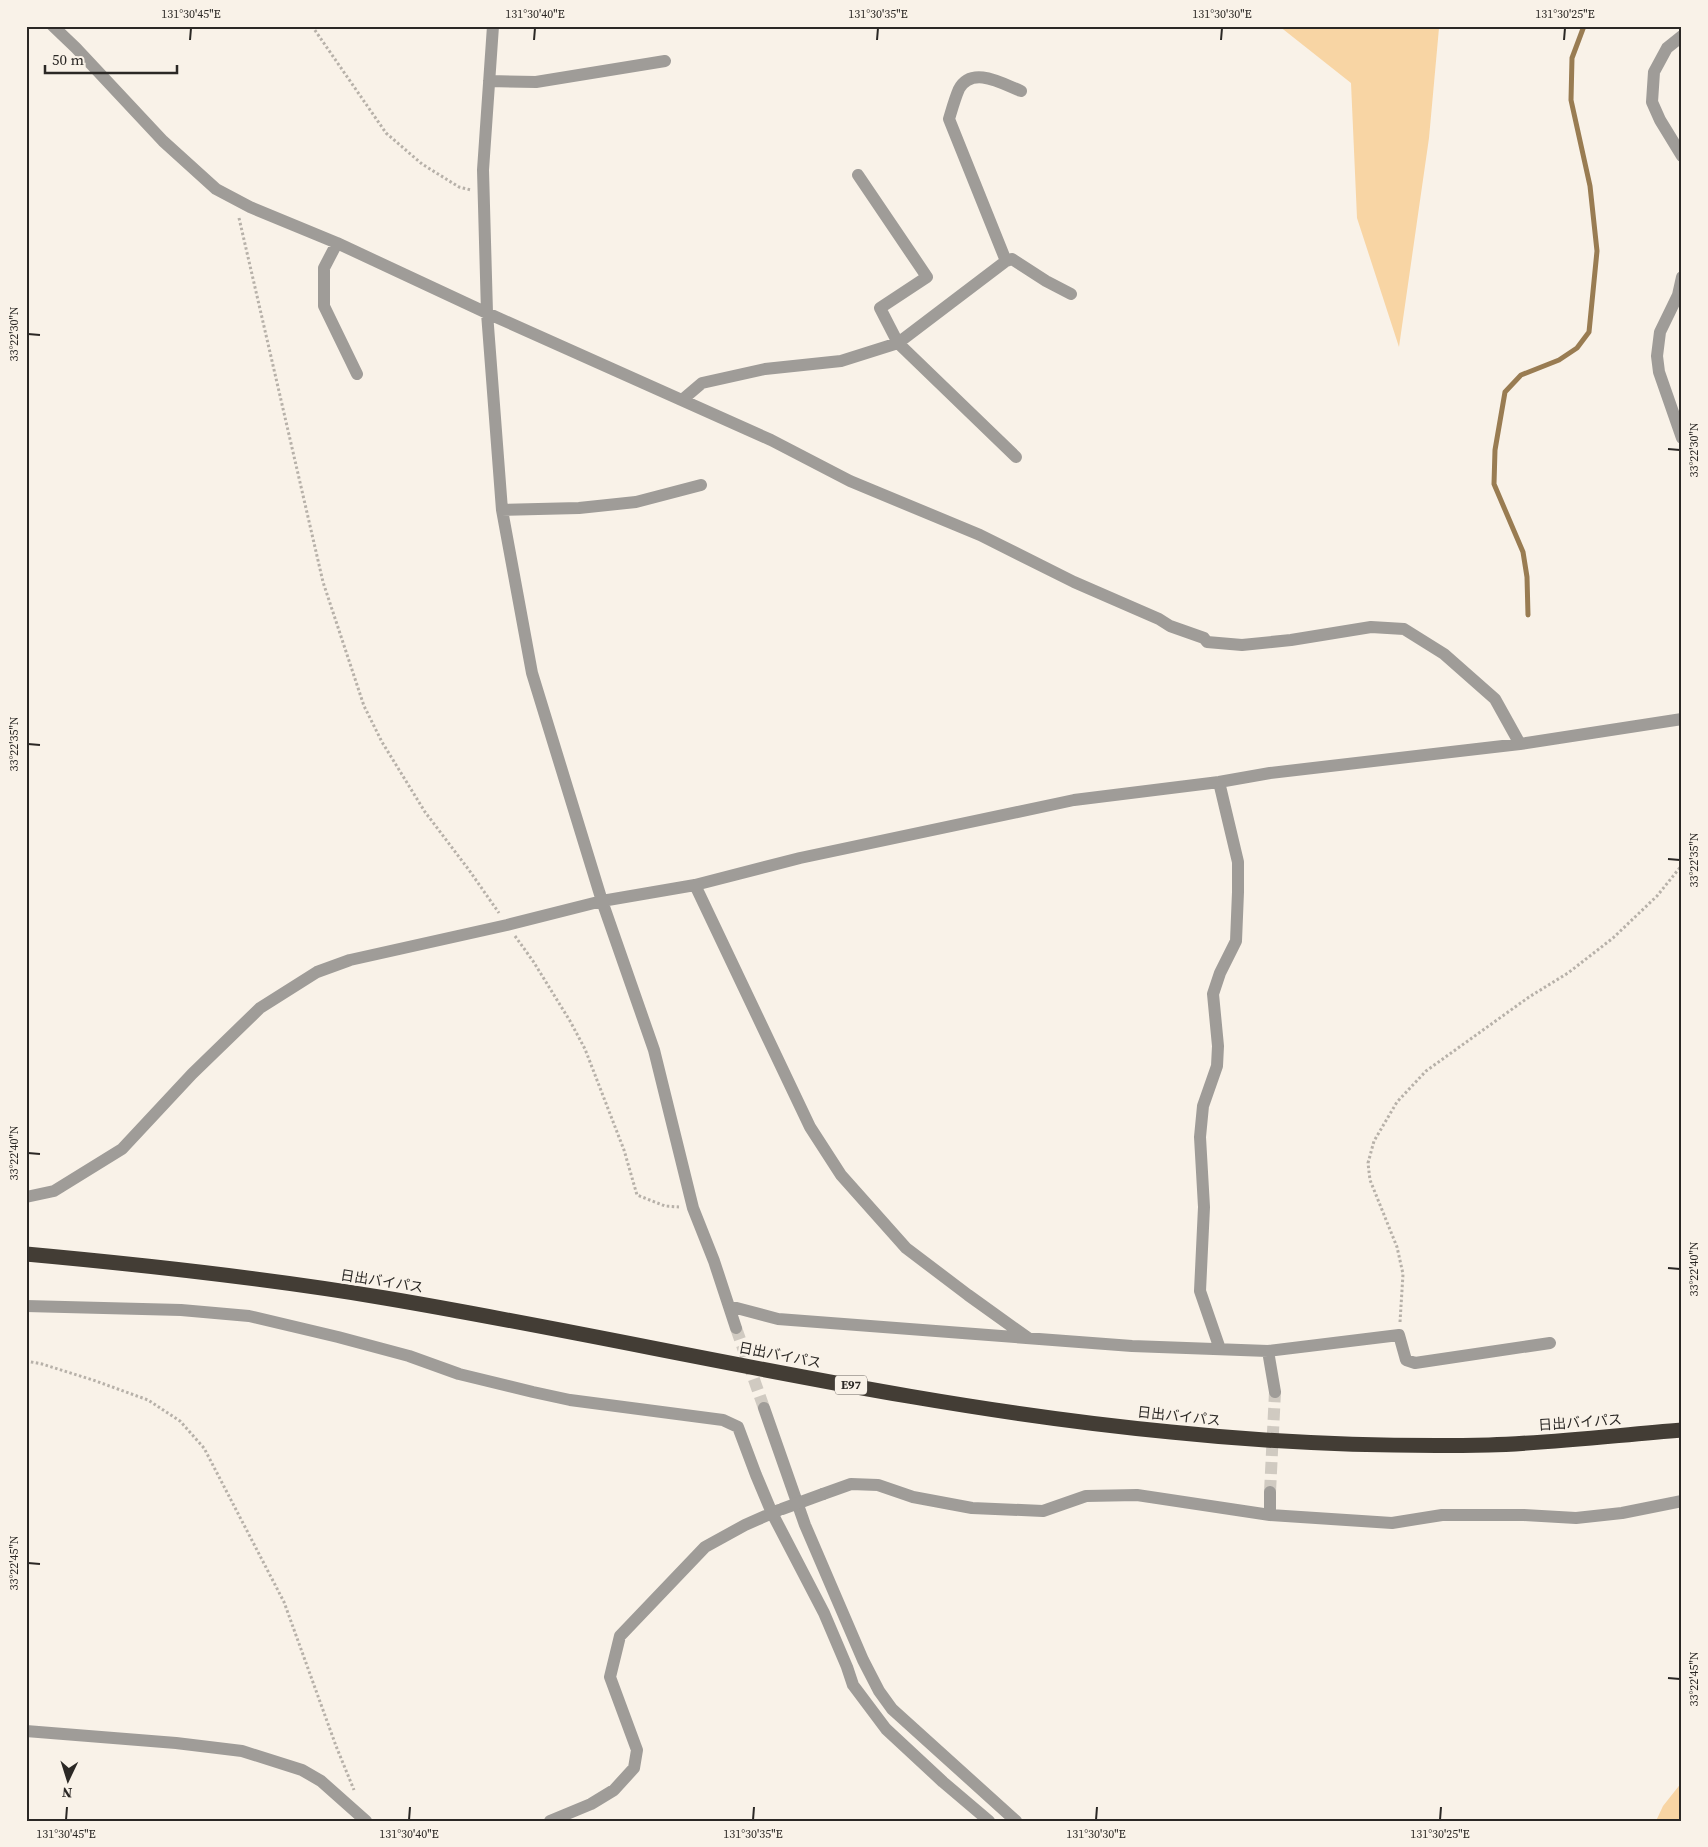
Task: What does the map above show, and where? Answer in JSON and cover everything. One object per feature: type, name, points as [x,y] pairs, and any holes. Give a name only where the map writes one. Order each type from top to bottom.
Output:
[{"type":"highway","name":"日出バイパス","points":[[26,1254],[147,1265],[264,1279],[384,1298],[895,1394],[1029,1415],[1169,1432],[1332,1445],[1492,1445],[1682,1430]]},
{"type":"street","points":[[53,26],[163,141],[216,189],[250,207],[337,243],[487,313],[771,440],[850,481],[980,535],[1074,582],[1159,619],[1170,626],[1204,638],[1208,642],[1242,645],[1290,640],[1371,627],[1404,630],[1444,654],[1495,699],[1520,744]]},
{"type":"street","points":[[493,26],[483,195],[487,313],[502,510],[532,673],[602,901],[654,1050],[693,1208],[736,1328]]},
{"type":"street","points":[[1682,36],[1667,48],[1654,72],[1652,102],[1660,120],[1682,156]]},
{"type":"street","points":[[489,81],[536,82],[665,61]]},
{"type":"street","points":[[1006,261],[949,119],[960,87],[973,77],[984,76],[1021,91]]},
{"type":"street","points":[[858,175],[926,277],[880,308],[898,343],[1016,457]]},
{"type":"street","points":[[337,243],[324,268],[324,306],[358,374]]},
{"type":"street","points":[[682,400],[702,383],[765,369],[842,361],[898,343],[1006,261],[1012,259],[1046,281],[1071,294]]},
{"type":"street","points":[[1682,277],[1678,295],[1660,332],[1657,356],[1659,372],[1682,438]]},
{"type":"street","points":[[502,510],[579,508],[636,502],[701,485]]},
{"type":"street","points":[[26,1197],[54,1191],[122,1149],[192,1074],[260,1008],[317,972],[350,960],[449,936],[507,925],[602,901],[695,885],[800,858],[1074,800],[1219,782],[1270,773],[1520,744],[1682,719]]},
{"type":"street","points":[[1219,782],[1238,862],[1238,892],[1236,941],[1220,973],[1213,994],[1218,1046],[1217,1066],[1203,1106],[1200,1137],[1204,1208],[1200,1291],[1220,1349]]},
{"type":"street","points":[[695,885],[810,1127],[841,1175],[906,1248],[1029,1339]]},
{"type":"street","points":[[26,1306],[181,1310],[249,1316],[338,1336],[408,1356],[459,1374],[533,1392],[570,1400],[723,1420],[738,1427],[756,1475],[777,1511],[824,1613],[853,1685],[886,1730],[943,1782],[990,1821]]},
{"type":"street","points":[[729,1306],[778,1319],[1132,1346],[1268,1351],[1399,1335],[1406,1360],[1415,1363],[1550,1343]]},
{"type":"street","points":[[1268,1351],[1275,1392]]},
{"type":"street","points":[[764,1408],[805,1525],[863,1660],[879,1691],[892,1709],[1016,1821]]},
{"type":"street","points":[[550,1821],[591,1804],[614,1790],[634,1768],[637,1750],[610,1677],[620,1636],[705,1547],[745,1525],[777,1511],[851,1484],[878,1485],[914,1497],[972,1508],[1043,1511],[1086,1496],[1137,1495],[1270,1516],[1392,1523],[1442,1515],[1524,1515],[1576,1518],[1622,1513],[1682,1501]]},
{"type":"street","points":[[1270,1492],[1270,1516]]},
{"type":"street","points":[[26,1731],[176,1743],[242,1751],[302,1770],[321,1781],[366,1821]]},
{"type":"path","points":[[312,26],[386,133],[422,164],[459,186],[483,195]]},
{"type":"path","points":[[234,198],[323,582],[364,706],[382,742],[425,812],[469,870],[533,961],[570,1021],[585,1049],[624,1150],[638,1195],[665,1206],[693,1208]]},
{"type":"path","points":[[1399,1335],[1403,1274],[1397,1247],[1370,1180],[1368,1163],[1374,1141],[1397,1102],[1426,1071],[1529,997],[1568,973],[1613,938],[1658,896],[1682,865]]},
{"type":"path","points":[[26,1361],[94,1380],[148,1400],[180,1421],[204,1448],[284,1602],[356,1796]]},
{"type":"shaded area","points":[[1279,26],[1438,26],[1439,28],[1429,138],[1399,347],[1357,218],[1351,83]]},
{"type":"shaded area","points":[[1682,1782],[1682,1821],[1656,1821],[1663,1806]]},
{"type":"waterway","points":[[1528,615],[1527,577],[1523,552],[1494,484],[1495,450],[1505,392],[1521,375],[1559,360],[1577,348],[1589,332],[1597,251],[1590,186],[1571,100],[1572,58],[1584,26]]},
{"type":"tunnel","points":[[736,1328],[764,1408]]},
{"type":"tunnel","points":[[1270,1492],[1275,1392]]}]
